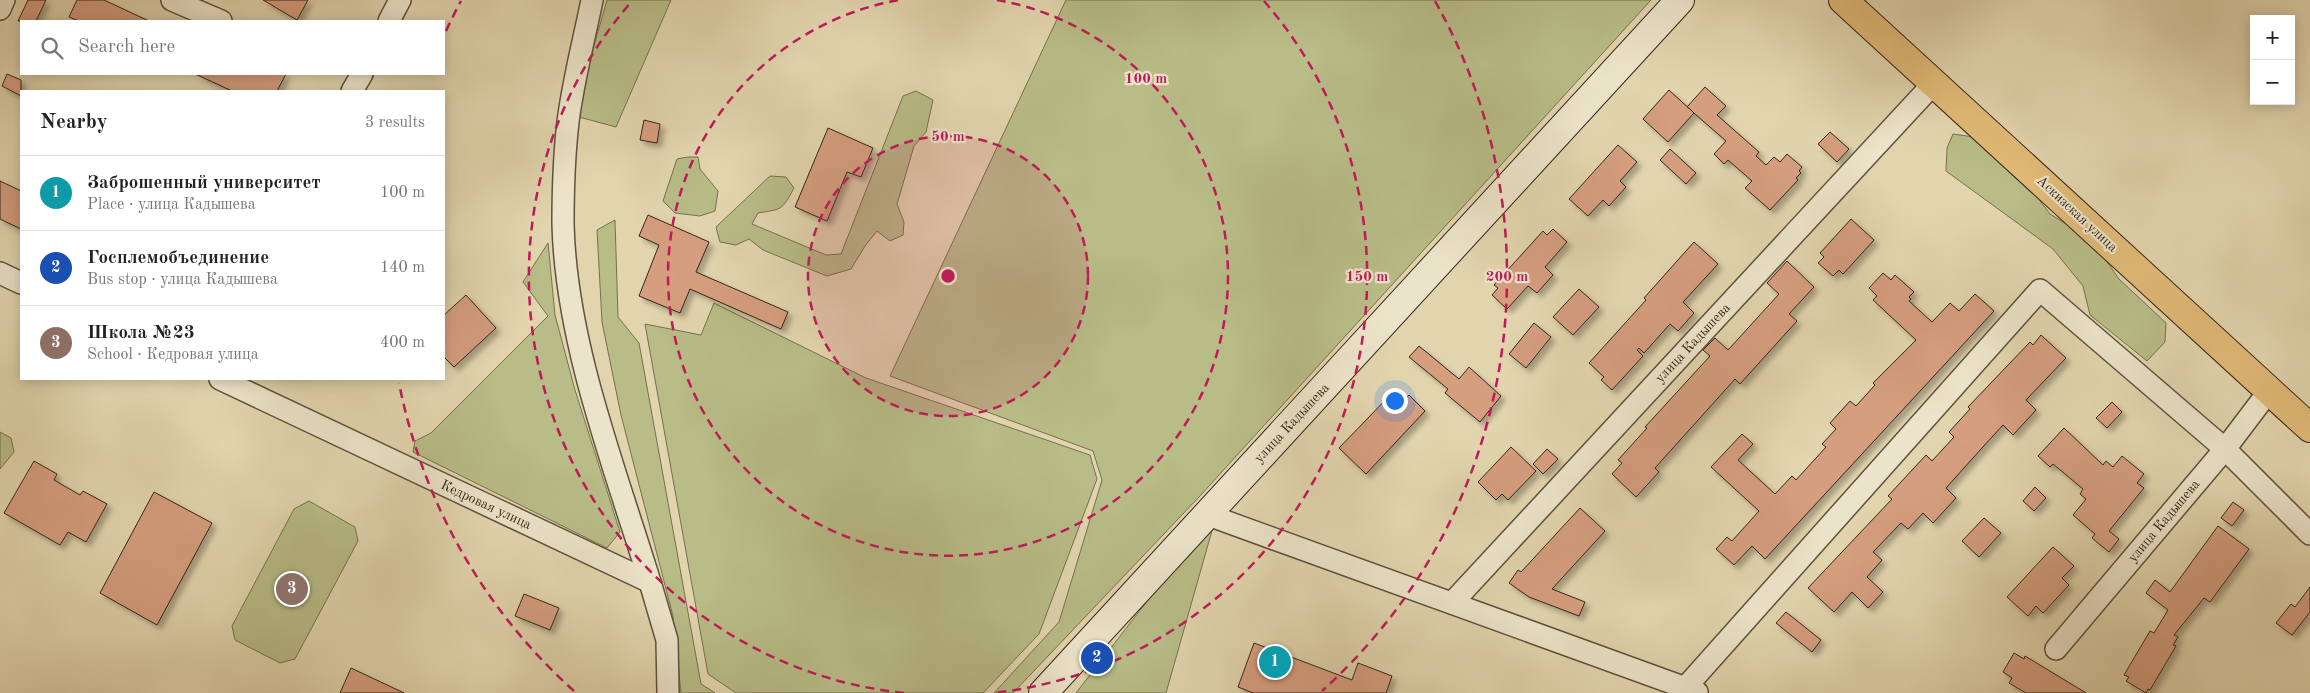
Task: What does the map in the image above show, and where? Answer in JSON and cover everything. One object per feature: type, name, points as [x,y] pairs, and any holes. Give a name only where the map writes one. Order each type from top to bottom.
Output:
[{"type":"main road","name":"Аскизская улица","points":[[1843,0],[2310,428]]},
{"type":"street","points":[[0,9],[4,0]]},
{"type":"street","points":[[172,0],[219,20]]},
{"type":"street","points":[[390,20],[400,0]]},
{"type":"street","points":[[592,0],[568,121],[564,167],[563,225],[574,323],[584,365],[667,640],[668,693]]},
{"type":"street","name":"улица Кадышева","points":[[1046,691],[1680,0]]},
{"type":"street","points":[[353,90],[361,75]]},
{"type":"street","name":"улица Кадышева","points":[[1452,603],[1934,83]]},
{"type":"street","points":[[0,273],[20,283]]},
{"type":"street","points":[[1208,515],[1692,690],[2040,290],[2225,449],[2310,534]]},
{"type":"street","name":"Кедровая улица","points":[[224,380],[650,582]]},
{"type":"street","name":"улица Кадышева","points":[[2056,650],[2225,449],[2269,391]]},
{"type":"green space","points":[[607,0],[671,0],[616,127],[579,117],[591,56]]},
{"type":"green space","points":[[1066,0],[1651,0],[1199,497],[1013,693],[994,693],[1059,622],[1102,480],[1093,451],[890,376]]},
{"type":"green space","points":[[916,91],[933,100],[926,132],[914,146],[897,204],[904,222],[903,235],[890,241],[877,231],[851,269],[827,276],[763,250],[749,239],[736,245],[720,242],[716,227],[770,176],[786,177],[794,188],[787,201],[777,209],[758,213],[752,224],[826,255],[841,254],[903,96]]},
{"type":"green space","points":[[1953,134],[1974,137],[2028,185],[2050,214],[2092,240],[2119,279],[2166,323],[2165,342],[2147,361],[2090,315],[2083,286],[2053,249],[1946,171],[1947,148]]},
{"type":"green space","points":[[698,157],[700,169],[718,191],[715,211],[700,216],[675,213],[663,201],[677,159]]},
{"type":"green space","points":[[615,220],[618,317],[639,343],[701,684],[715,693],[681,693],[673,616],[621,415],[602,322],[597,230]]},
{"type":"green space","points":[[548,243],[555,315],[575,390],[620,532],[607,548],[413,452],[415,441],[431,433],[548,316],[523,282]]},
{"type":"green space","points":[[714,303],[866,378],[1090,455],[1097,479],[1039,634],[983,693],[736,693],[708,674],[645,324],[701,335]]},
{"type":"green space","points":[[0,432],[11,438],[14,452],[0,469]]},
{"type":"green space","points":[[309,501],[355,527],[358,541],[295,659],[280,663],[235,640],[232,626],[294,509]]},
{"type":"green space","points":[[1215,520],[1166,693],[1076,693],[1203,529]]},
{"type":"building","points":[[28,0],[46,0],[36,20],[18,21]]},
{"type":"building","points":[[77,0],[104,0],[147,20],[76,20],[69,17]]},
{"type":"building","points":[[263,0],[308,0],[297,20]]},
{"type":"building","points":[[7,74],[21,80],[20,95],[2,86]]},
{"type":"building","points":[[197,75],[285,75],[278,90],[230,90]]},
{"type":"building","points":[[1705,87],[1726,106],[1717,115],[1759,152],[1756,156],[1766,165],[1774,157],[1780,162],[1787,154],[1802,167],[1799,171],[1801,173],[1796,178],[1798,180],[1770,210],[1745,188],[1752,181],[1728,160],[1724,164],[1714,154],[1726,141],[1687,107]]},
{"type":"building","points":[[1669,90],[1694,113],[1668,142],[1643,119]]},
{"type":"building","points":[[644,120],[660,124],[657,143],[640,140]]},
{"type":"building","points":[[828,128],[873,148],[861,177],[847,172],[827,221],[795,207]]},
{"type":"building","points":[[1830,132],[1849,149],[1837,162],[1818,144]]},
{"type":"building","points":[[1618,145],[1637,162],[1620,181],[1626,187],[1609,206],[1603,200],[1588,216],[1569,199]]},
{"type":"building","points":[[1670,149],[1696,173],[1686,184],[1660,160]]},
{"type":"building","points":[[0,181],[20,191],[20,229],[0,219]]},
{"type":"building","points":[[648,215],[709,242],[696,272],[788,312],[781,329],[690,289],[680,313],[639,296],[659,245],[639,236]]},
{"type":"building","points":[[1851,219],[1874,240],[1843,274],[1839,270],[1833,276],[1818,263],[1824,257],[1820,253]]},
{"type":"building","points":[[1553,229],[1567,242],[1545,267],[1553,275],[1537,293],[1528,286],[1507,309],[1492,295],[1498,288],[1494,285],[1543,231],[1547,235]]},
{"type":"building","points":[[1694,242],[1718,264],[1683,302],[1694,313],[1678,331],[1670,324],[1644,353],[1639,348],[1637,350],[1643,356],[1612,390],[1601,380],[1604,377],[1589,363],[1646,300],[1644,298]]},
{"type":"building","points":[[1787,261],[1814,287],[1789,314],[1797,321],[1740,384],[1735,379],[1655,468],[1659,472],[1636,497],[1612,474],[1622,463],[1618,460],[1647,428],[1645,427],[1710,356],[1703,350],[1715,338],[1728,350],[1779,294],[1767,283]]},
{"type":"building","points":[[1883,273],[1891,280],[1895,275],[1914,292],[1909,297],[1911,299],[1909,301],[1932,322],[1950,303],[1959,311],[1975,294],[1994,311],[1765,559],[1752,546],[1734,565],[1716,549],[1727,537],[1732,541],[1759,511],[1711,467],[1742,434],[1753,444],[1738,460],[1775,494],[1792,476],[1796,480],[1826,447],[1822,444],[1836,429],[1830,423],[1850,401],[1856,406],[1875,385],[1873,383],[1916,340],[1873,300],[1877,296],[1869,288]]},
{"type":"building","points":[[1579,289],[1599,307],[1573,335],[1553,317]]},
{"type":"building","points":[[466,295],[496,328],[454,367],[445,358],[445,314]]},
{"type":"building","points":[[1534,323],[1551,337],[1526,368],[1509,354]]},
{"type":"building","points":[[2041,335],[2066,358],[2026,400],[2036,410],[2013,435],[2003,425],[1982,448],[1946,488],[1956,498],[1933,523],[1923,513],[1908,529],[1901,523],[1873,552],[1882,560],[1867,577],[1883,592],[1868,608],[1852,592],[1834,612],[1808,588],[1892,499],[1888,496],[1926,455],[1932,461],[1954,437],[1949,432],[1970,409],[1968,407],[2030,342],[2033,345]]},
{"type":"building","points":[[1419,346],[1459,379],[1469,367],[1501,396],[1480,422],[1445,393],[1448,389],[1409,357]]},
{"type":"building","points":[[1394,391],[1403,401],[1409,395],[1425,411],[1366,474],[1339,448]]},
{"type":"building","points":[[2112,402],[2122,412],[2107,428],[2096,418]]},
{"type":"building","points":[[2064,428],[2103,465],[2106,461],[2113,467],[2122,456],[2144,474],[2137,483],[2144,488],[2109,531],[2119,539],[2109,552],[2092,538],[2095,534],[2073,515],[2086,499],[2080,494],[2083,489],[2053,464],[2050,467],[2038,456]]},
{"type":"building","points":[[1511,447],[1536,471],[1508,500],[1502,494],[1496,500],[1478,482]]},
{"type":"building","points":[[1547,449],[1558,459],[1543,474],[1533,464]]},
{"type":"building","points":[[34,461],[57,474],[54,480],[80,495],[83,491],[107,504],[86,542],[68,532],[60,545],[4,513]]},
{"type":"building","points":[[2035,487],[2046,498],[2034,511],[2023,501]]},
{"type":"building","points":[[154,492],[212,523],[157,625],[100,593]]},
{"type":"building","points":[[2233,502],[2244,510],[2232,526],[2221,518]]},
{"type":"building","points":[[1580,508],[1605,531],[1552,589],[1585,602],[1579,616],[1529,597],[1509,583],[1518,570],[1521,572]]},
{"type":"building","points":[[1984,518],[2001,533],[1979,557],[1962,541]]},
{"type":"building","points":[[2218,526],[2249,549],[2210,602],[2204,598],[2174,635],[2178,637],[2173,645],[2176,646],[2150,690],[2148,689],[2146,693],[2126,681],[2129,677],[2124,675],[2150,631],[2154,633],[2168,610],[2146,593],[2155,580],[2170,592]]},
{"type":"building","points":[[2053,547],[2074,566],[2062,578],[2069,585],[2043,613],[2036,606],[2028,616],[2007,597]]},
{"type":"building","points":[[2310,587],[2310,612],[2292,635],[2276,623],[2291,604],[2295,607]]},
{"type":"building","points":[[524,594],[559,608],[550,630],[515,616]]},
{"type":"building","points":[[1786,612],[1821,640],[1812,652],[1776,623]]},
{"type":"building","points":[[1254,643],[1352,680],[1358,663],[1392,676],[1386,693],[1253,693],[1238,687]]},
{"type":"building","points":[[2014,653],[2024,659],[2025,656],[2086,693],[2026,693],[2009,683],[2012,678],[2003,672]]},
{"type":"building","points":[[351,668],[404,693],[340,693]]},
{"type":"place","name":"Школа №23","points":[[292,589]]},
{"type":"place","name":"Госплемобъединение","points":[[1097,658]]},
{"type":"place","name":"Заброшенный университет","points":[[1275,662]]}]
